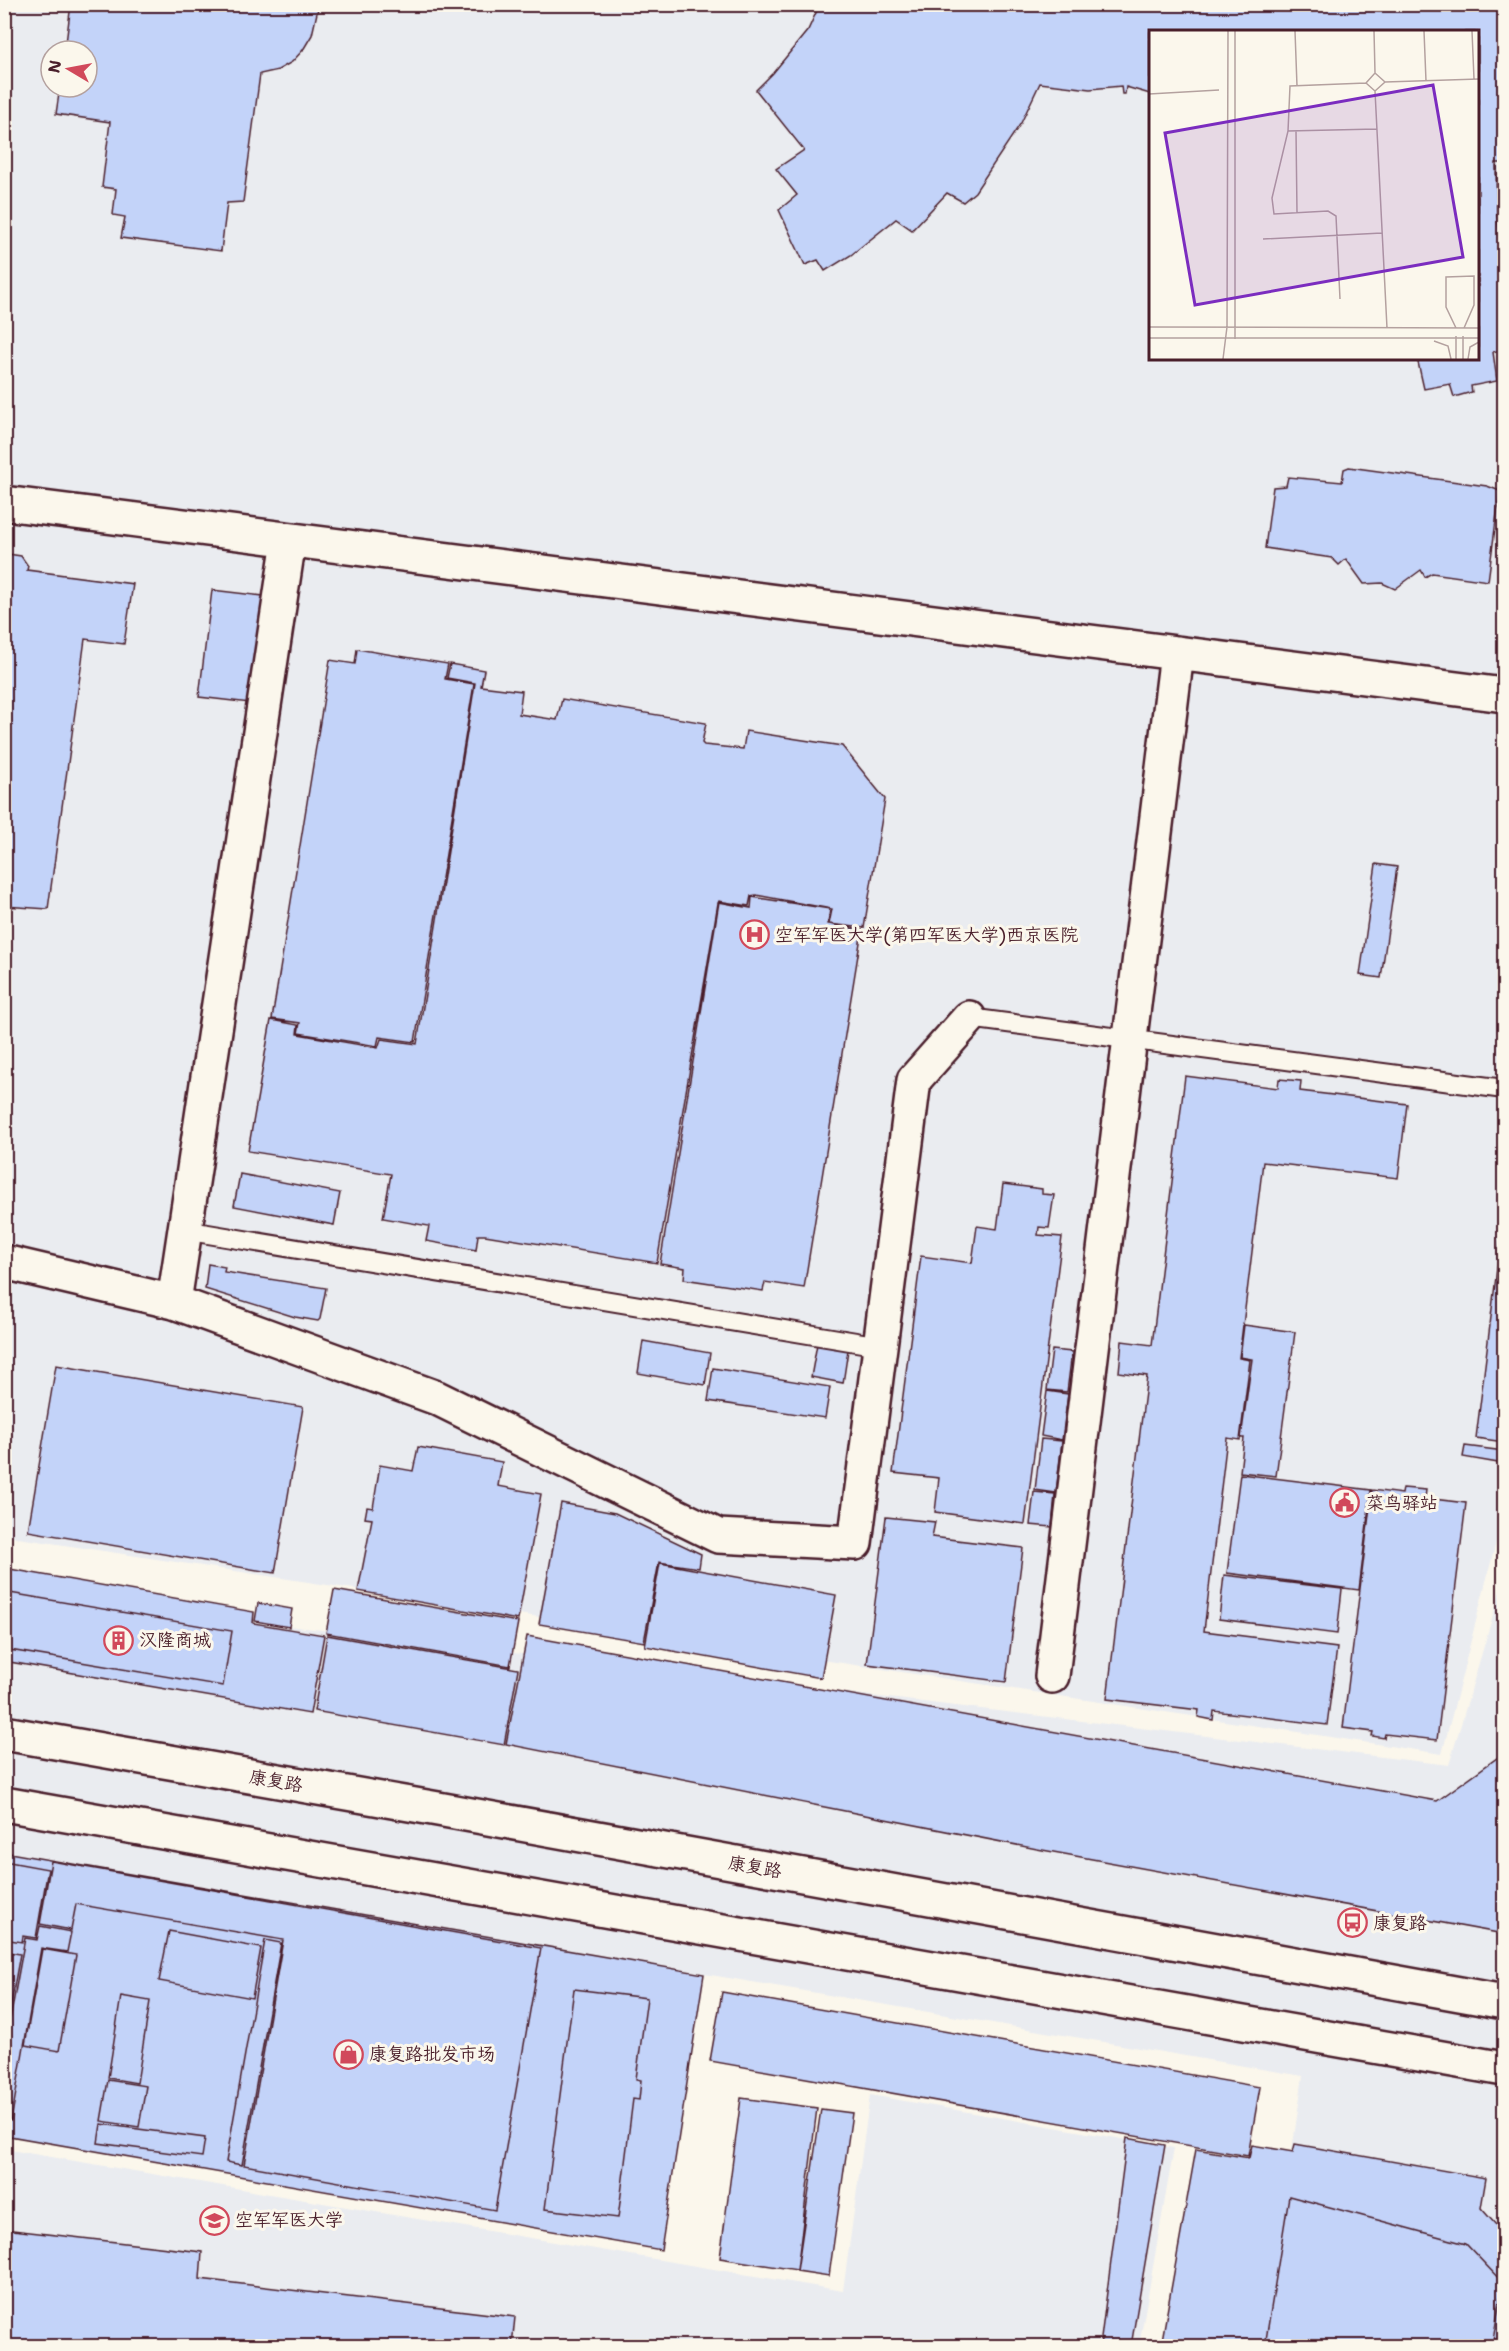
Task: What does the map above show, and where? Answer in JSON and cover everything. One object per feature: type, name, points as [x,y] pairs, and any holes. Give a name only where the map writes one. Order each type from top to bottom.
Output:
[{"type":"street","points":[[4,503],[1504,695]]},
{"type":"street","points":[[174,1302],[289,540]]},
{"type":"street","points":[[1052,1676],[1177,653]]},
{"type":"street","points":[[4,1262],[174,1302],[437,1398],[718,1536],[855,1543],[914,1080],[969,1018]]},
{"type":"street","name":"康复路","points":[[4,1733],[1504,2002]]},
{"type":"street","points":[[4,1804],[1504,2069]]},
{"type":"lane","points":[[969,1018],[1504,1089]]},
{"type":"lane","points":[[184,1230],[880,1346]]},
{"type":"shaded area","name":"空军军医大学(第四军医大学)西京医院","points":[[4,5],[1504,5],[1504,1511],[1442,1754],[5,1536]]},
{"type":"shaded area","points":[[1504,1578],[1504,2346],[1263,2346],[1303,2076],[705,1974],[661,2250],[5,2135],[4,1592],[1449,1765]]},
{"type":"shaded area","name":"空军军医大学","points":[[870,2095],[1174,2148],[1139,2346],[5,2346],[4,2149],[843,2291]]},
{"type":"building","points":[[71,4],[319,4],[312,35],[303,50],[292,62],[278,70],[260,74],[243,202],[227,203],[221,251],[121,238],[125,217],[113,215],[116,189],[102,187],[110,122],[56,114],[58,99],[99,99],[99,39],[67,39]]},
{"type":"building","points":[[820,4],[1504,4],[1504,163],[1496,163],[1497,215],[1504,273],[1504,349],[1493,352],[1497,381],[1471,386],[1472,392],[1454,397],[1450,384],[1424,389],[1417,360],[1479,360],[1479,30],[1149,30],[1149,94],[1126,87],[1125,94],[1122,94],[1121,86],[1090,89],[1040,83],[1021,123],[975,192],[963,202],[947,193],[912,230],[896,219],[851,255],[825,271],[818,260],[805,265],[779,210],[797,195],[776,169],[804,150],[756,90],[808,30]]},
{"type":"building","points":[[1349,467],[1487,486],[1500,491],[1488,581],[1432,573],[1425,577],[1421,570],[1395,589],[1382,583],[1364,584],[1346,559],[1339,565],[1332,558],[1265,548],[1273,487],[1286,486],[1288,477],[1342,482],[1344,469]]},
{"type":"building","points":[[8,554],[21,556],[28,566],[27,570],[133,584],[124,644],[85,639],[48,909],[4,906],[4,557]]},
{"type":"building","points":[[212,590],[263,596],[250,703],[199,697]]},
{"type":"building","points":[[357,649],[448,664],[445,679],[474,684],[415,1042],[379,1037],[377,1046],[298,1033],[300,1023],[272,1019],[330,660],[355,664]]},
{"type":"building","points":[[450,664],[484,670],[481,686],[522,691],[519,714],[557,720],[562,699],[706,723],[702,743],[704,745],[743,749],[746,731],[842,746],[885,799],[864,928],[829,924],[832,909],[756,895],[751,896],[749,906],[719,901],[718,903],[657,1263],[485,1235],[478,1235],[476,1250],[426,1241],[429,1226],[383,1218],[391,1174],[248,1151],[271,1020],[298,1025],[297,1034],[378,1048],[381,1039],[417,1044],[475,683],[447,678]]},
{"type":"building","points":[[1376,864],[1397,867],[1381,978],[1360,975]]},
{"type":"building","points":[[752,897],[830,909],[828,924],[862,930],[804,1288],[765,1282],[763,1291],[684,1279],[685,1268],[660,1264],[719,902],[751,908]]},
{"type":"building","points":[[1185,1076],[1278,1088],[1279,1079],[1301,1081],[1300,1091],[1407,1104],[1398,1178],[1263,1162],[1239,1358],[1250,1360],[1240,1440],[1227,1438],[1204,1631],[1337,1648],[1327,1725],[1214,1711],[1213,1720],[1198,1717],[1199,1710],[1107,1699],[1147,1376],[1119,1372],[1122,1341],[1152,1345]]},
{"type":"building","points":[[240,1174],[340,1193],[334,1225],[234,1206]]},
{"type":"building","points":[[1003,1184],[1042,1189],[1042,1194],[1054,1195],[1049,1228],[1039,1227],[1038,1235],[1062,1237],[1025,1524],[935,1512],[939,1478],[893,1473],[921,1256],[972,1263],[977,1226],[997,1229]]},
{"type":"building","points":[[1504,1212],[1504,1442],[1476,1438]]},
{"type":"building","points":[[208,1264],[225,1267],[224,1272],[326,1288],[320,1319],[318,1321],[295,1317],[205,1289]]},
{"type":"building","points":[[1244,1325],[1295,1332],[1276,1476],[1240,1472],[1244,1438],[1241,1438],[1252,1359],[1240,1357]]},
{"type":"building","points":[[643,1341],[710,1353],[705,1385],[638,1373]]},
{"type":"building","points":[[817,1344],[848,1350],[843,1383],[811,1377]]},
{"type":"building","points":[[1052,1350],[1072,1352],[1067,1392],[1047,1390]]},
{"type":"building","points":[[56,1365],[303,1407],[275,1573],[28,1531]]},
{"type":"building","points":[[713,1368],[830,1387],[825,1418],[708,1401]]},
{"type":"building","points":[[1047,1391],[1068,1394],[1062,1440],[1041,1436]]},
{"type":"building","points":[[1041,1439],[1062,1441],[1056,1493],[1035,1490]]},
{"type":"building","points":[[1465,1446],[1504,1451],[1504,1464],[1463,1457]]},
{"type":"building","points":[[418,1447],[502,1462],[498,1486],[541,1494],[518,1620],[358,1591],[372,1519],[365,1518],[367,1507],[373,1508],[380,1465],[413,1471]]},
{"type":"building","points":[[1240,1474],[1371,1490],[1359,1590],[1227,1573]]},
{"type":"building","points":[[1403,1488],[1426,1490],[1425,1498],[1466,1503],[1437,1740],[1385,1734],[1384,1738],[1372,1736],[1373,1732],[1343,1728],[1372,1490],[1402,1494]]},
{"type":"building","points":[[1034,1492],[1055,1494],[1052,1527],[1030,1525]]},
{"type":"building","points":[[561,1503],[615,1513],[701,1554],[699,1568],[659,1562],[644,1642],[539,1624]]},
{"type":"building","points":[[886,1517],[935,1522],[932,1537],[1023,1548],[1006,1682],[867,1664]]},
{"type":"building","points":[[660,1563],[836,1595],[821,1678],[645,1646]]},
{"type":"building","points":[[4,1568],[254,1612],[253,1623],[324,1635],[310,1714],[4,1661]]},
{"type":"building","points":[[1224,1575],[1342,1589],[1337,1634],[1219,1619]]},
{"type":"building","points":[[334,1590],[518,1622],[510,1666],[326,1633]]},
{"type":"building","name":"汉隆商城","points":[[4,1592],[232,1631],[223,1686],[4,1649]]},
{"type":"building","points":[[258,1603],[292,1609],[289,1627],[255,1621]]},
{"type":"building","points":[[327,1635],[518,1669],[504,1745],[314,1711]]},
{"type":"building","points":[[527,1636],[1437,1801],[1501,1755],[1504,1737],[1504,1934],[1037,1849],[506,1744]]},
{"type":"building","name":"康复路批发市场","points":[[4,1852],[704,1974],[661,2250],[4,2135]]},
{"type":"building","points":[[4,1861],[48,1869],[36,1938],[23,1936],[22,1942],[4,1939]]},
{"type":"building","points":[[51,1861],[541,1948],[495,2210],[244,2165],[283,1940],[76,1904],[71,1930],[40,1924]]},
{"type":"building","points":[[40,1926],[71,1932],[67,1952],[41,1948],[11,2121],[4,2120],[4,2053],[25,1938],[37,1940]]},
{"type":"building","points":[[169,1931],[261,1948],[252,1998],[159,1981]]},
{"type":"building","points":[[265,1940],[281,1943],[242,2165],[226,2162]]},
{"type":"building","points":[[42,1949],[76,1955],[59,2051],[25,2045]]},
{"type":"building","points":[[4,1951],[20,1954],[4,2042]]},
{"type":"building","points":[[574,1989],[647,1998],[636,2079],[641,2080],[639,2100],[633,2099],[618,2218],[545,2209]]},
{"type":"building","points":[[722,1992],[1260,2087],[1248,2156],[710,2061]]},
{"type":"building","points":[[121,1996],[150,2001],[137,2083],[108,2078]]},
{"type":"building","points":[[108,2080],[146,2086],[139,2127],[101,2121]]},
{"type":"building","points":[[741,2098],[817,2108],[797,2270],[720,2258]]},
{"type":"building","points":[[821,2109],[852,2113],[829,2276],[797,2271]]},
{"type":"building","points":[[101,2124],[205,2138],[202,2157],[98,2143]]},
{"type":"building","points":[[1127,2138],[1165,2145],[1131,2346],[1100,2346]]},
{"type":"building","points":[[1295,2144],[1486,2178],[1481,2208],[1504,2234],[1504,2346],[1161,2346],[1196,2149],[1249,2158],[1252,2145],[1293,2152]]},
{"type":"building","points":[[1289,2196],[1466,2244],[1503,2283],[1492,2346],[1265,2346]]},
{"type":"building","points":[[4,2229],[202,2252],[200,2279],[515,2317],[512,2346],[4,2346]]},
{"type":"place","name":"空军军医大学(第四军医大学)西京医院","points":[[754,935]]},
{"type":"place","name":"菜鸟驿站","points":[[1345,1503]]},
{"type":"place","name":"汉隆商城","points":[[118,1640]]},
{"type":"place","name":"康复路","points":[[1352,1923]]},
{"type":"place","name":"康复路批发市场","points":[[348,2054]]},
{"type":"place","name":"空军军医大学","points":[[214,2220]]}]
